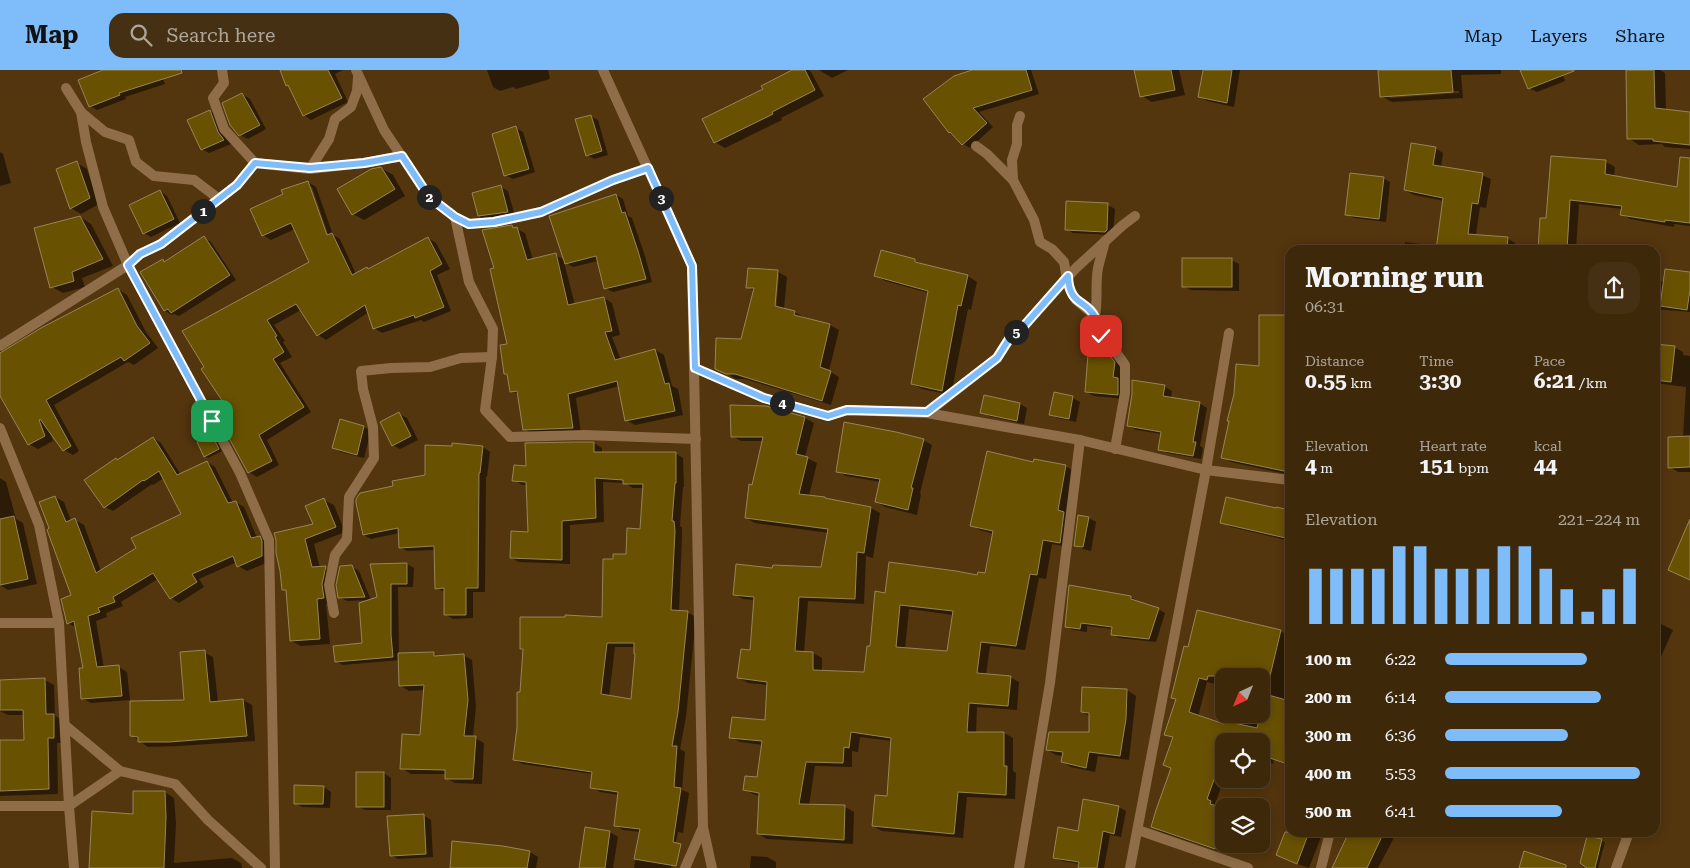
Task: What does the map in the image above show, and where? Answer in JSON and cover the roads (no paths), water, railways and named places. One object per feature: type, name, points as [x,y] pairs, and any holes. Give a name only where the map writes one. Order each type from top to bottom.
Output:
[{"type":"street","points":[[222,70],[224,83],[213,98],[215,106],[224,128],[255,163],[310,168],[364,163],[402,156]]},
{"type":"street","points":[[603,70],[692,266],[703,826],[712,868]]},
{"type":"street","points":[[310,168],[329,139],[335,119],[351,107],[357,91],[357,73]]},
{"type":"street","points":[[357,73],[384,130],[429,197],[455,217],[469,224],[494,222],[541,212],[613,180],[648,168]]},
{"type":"street","points":[[66,88],[82,112],[105,132],[129,140],[136,162],[154,176],[194,180],[219,199]]},
{"type":"street","points":[[82,112],[86,142],[103,207],[128,265],[240,473],[269,540],[275,868]]},
{"type":"street","points":[[1013,180],[1012,160],[1017,144],[1017,125],[1020,116]]},
{"type":"street","points":[[976,146],[987,154],[1013,180],[1034,220],[1040,242],[1052,249],[1064,262],[1068,276],[1068,286],[1076,300],[1095,316]]},
{"type":"street","points":[[0,346],[128,265],[140,254],[161,244],[237,185],[255,163]]},
{"type":"street","points":[[927,412],[997,358],[1011,336],[1023,327],[1068,276],[1135,216]]},
{"type":"street","points":[[455,217],[469,282],[493,329],[492,358],[485,410],[510,437],[584,435],[696,439]]},
{"type":"street","points":[[1106,241],[1098,268],[1096,286],[1098,301],[1095,316],[1101,336],[1110,344],[1125,366],[1125,394],[1115,449]]},
{"type":"street","points":[[1130,868],[1206,470],[1229,333]]},
{"type":"street","points":[[334,613],[329,585],[335,555],[347,539],[349,497],[374,458],[373,427],[363,389],[361,371],[391,368],[430,368],[462,358],[492,358]]},
{"type":"street","points":[[695,368],[764,398],[828,416],[847,410],[927,412],[1080,440],[1206,470],[1285,479]]},
{"type":"street","points":[[0,428],[39,525],[59,623],[74,868]]},
{"type":"street","points":[[1019,868],[1050,683],[1080,440]]},
{"type":"street","points":[[0,623],[59,623]]},
{"type":"street","points":[[66,726],[120,771],[175,784],[208,820],[261,868]]},
{"type":"street","points":[[0,806],[69,806],[120,771]]},
{"type":"street","points":[[685,868],[703,826]]},
{"type":"street","points":[[1138,830],[1248,868]]},
{"type":"street","points":[[1321,868],[1329,837]]},
{"type":"street","points":[[1616,868],[1626,837]]}]
